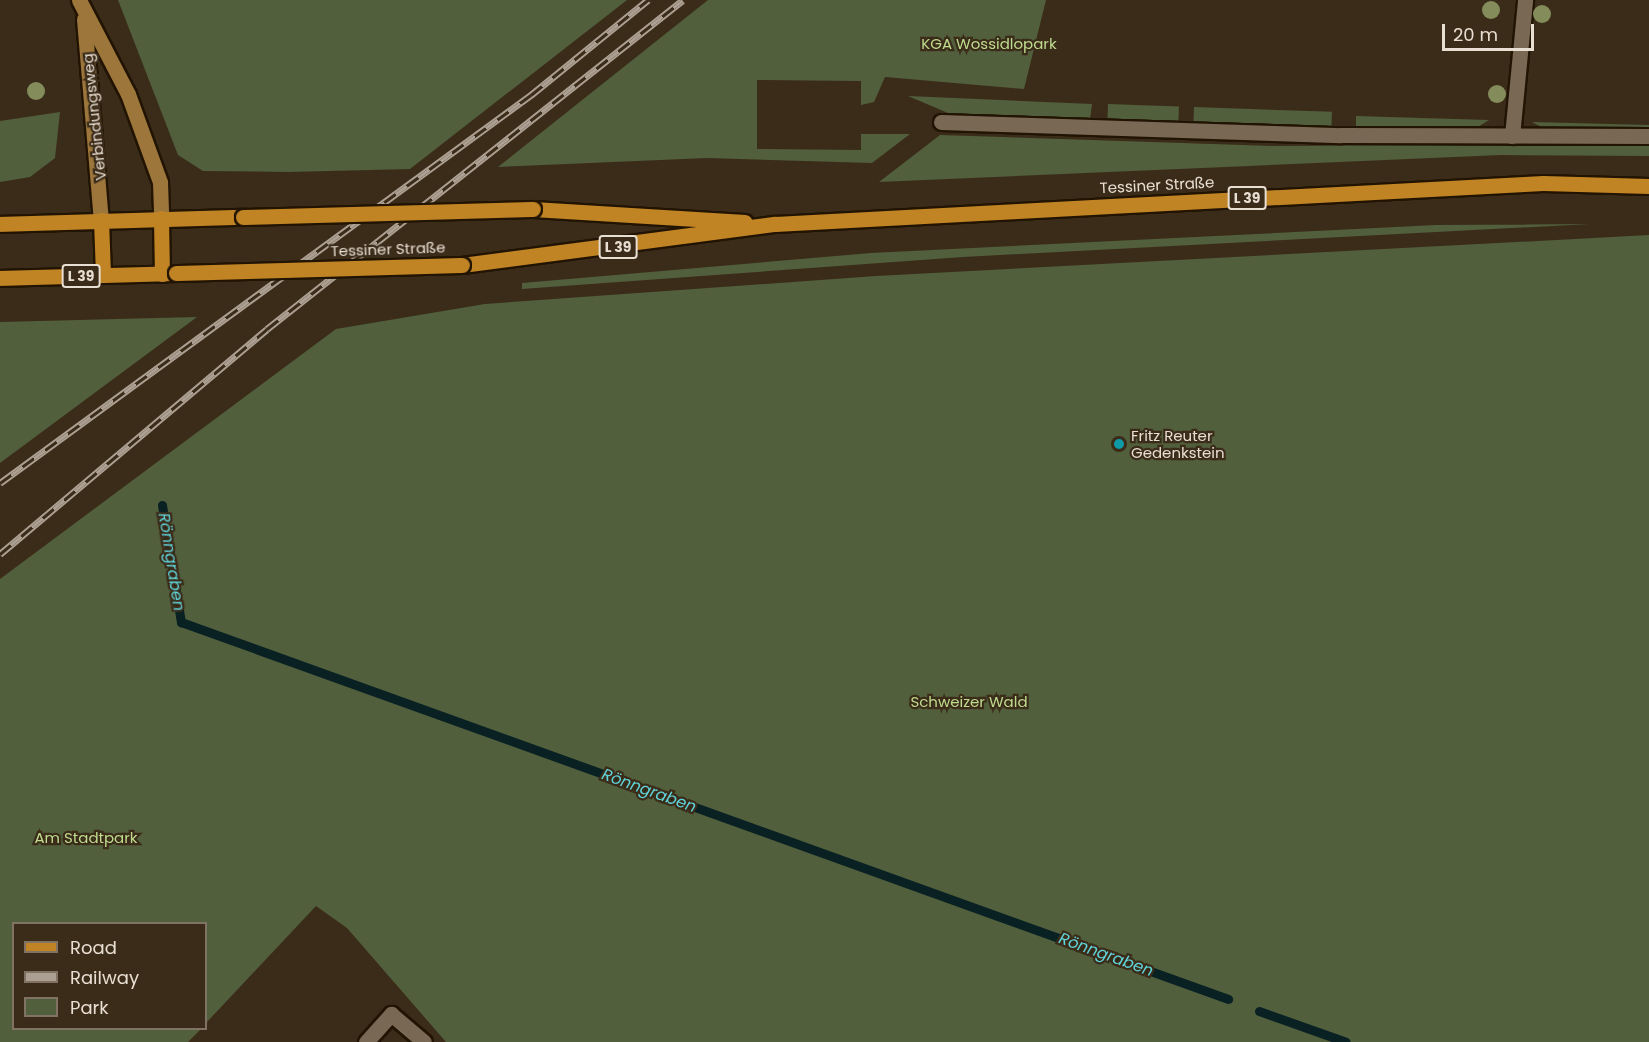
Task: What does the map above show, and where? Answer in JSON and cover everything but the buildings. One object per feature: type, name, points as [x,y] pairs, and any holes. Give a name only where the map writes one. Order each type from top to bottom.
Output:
[{"type":"main road","name":"Verbindungsweg","points":[[81,7],[128,94],[160,182],[161,218]]},
{"type":"main road","name":"Verbindungsweg","points":[[81,7],[101,220]]},
{"type":"main road","name":"Tessiner Straße","points":[[0,278],[462,265],[775,224],[1543,183],[1649,186]]},
{"type":"main road","name":"Tessiner Straße","points":[[0,224],[533,209],[775,224]]},
{"type":"main road","points":[[161,218],[169,274]]},
{"type":"main road","points":[[101,220],[103,275]]},
{"type":"street","points":[[1512,136],[1525,0]]},
{"type":"street","points":[[941,122],[1512,136],[1649,136]]},
{"type":"street","points":[[366,1042],[391,1014],[424,1042]]},
{"type":"green space","points":[[118,0],[627,0],[410,169],[288,172],[203,171],[178,155]]},
{"type":"green space","name":"KGA Wossidlopark","points":[[708,0],[1046,0],[1024,89],[885,77],[874,102],[861,105],[861,81],[757,80],[757,149],[861,150],[861,134],[910,134],[872,163],[707,158],[498,167]]},
{"type":"green space","points":[[908,96],[1092,104],[1090,119],[955,116]]},
{"type":"green space","points":[[1108,104],[1179,106],[1178,124],[1107,122]]},
{"type":"green space","points":[[1194,107],[1332,112],[1331,128],[1193,123]]},
{"type":"green space","points":[[60,112],[55,158],[30,177],[0,182],[0,121]]},
{"type":"green space","points":[[1356,116],[1489,120],[1473,130],[1356,127]]},
{"type":"green space","points":[[1532,122],[1649,125],[1649,129],[1547,130]]},
{"type":"green space","points":[[940,135],[1274,146],[1649,144],[1649,156],[1501,155],[879,182]]},
{"type":"green space","points":[[1590,224],[963,257],[522,289],[522,283],[871,253],[1436,225]]},
{"type":"green space","name":"Schweizer Wald","points":[[1649,235],[1649,1042],[446,1042],[347,928],[316,906],[207,1022],[207,922],[12,922],[12,1030],[200,1030],[188,1042],[0,1042],[0,579],[336,329],[485,304],[876,276]]},
{"type":"green space","points":[[197,317],[0,463],[0,322]]},
{"type":"waterway","name":"Rönngraben","points":[[162,505],[181,622],[1228,999]]},
{"type":"waterway","name":"Rönngraben","points":[[1259,1011],[1346,1042]]},
{"type":"railway","points":[[0,483],[531,95],[648,0]]},
{"type":"railway","points":[[0,554],[267,329],[683,0]]},
{"type":"place","name":"Fritz Reuter Gedenkstein","points":[[1119,444]]},
{"type":"park label","name":"Am Stadtpark","points":[[86,838]]}]
